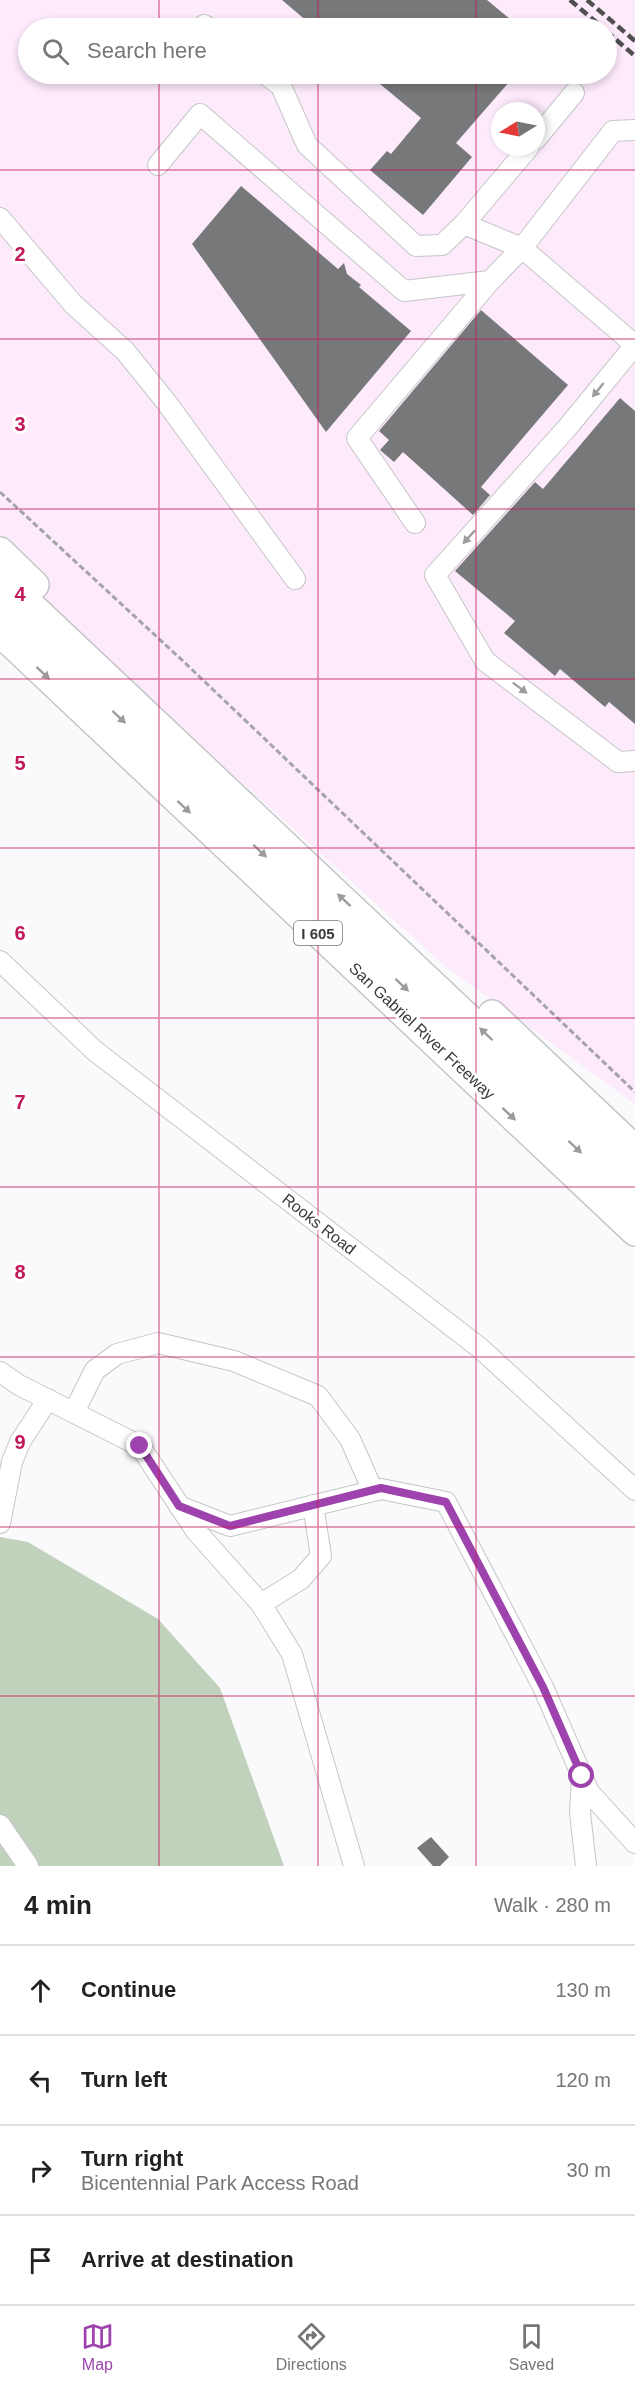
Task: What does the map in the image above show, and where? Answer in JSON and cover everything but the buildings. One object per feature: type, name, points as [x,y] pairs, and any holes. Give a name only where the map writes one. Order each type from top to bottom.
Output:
[{"type":"highway","points":[[0,551],[635,1149]]},
{"type":"highway","points":[[0,576],[635,1175]]},
{"type":"highway","points":[[0,605],[635,1204]]},
{"type":"highway","name":"San Gabriel River Freeway","points":[[0,633],[635,1232]]},
{"type":"street","points":[[278,84],[307,145],[416,246],[442,245],[464,224],[521,156]]},
{"type":"street","points":[[545,128],[574,93]]},
{"type":"street","points":[[158,165],[200,114],[404,291],[490,281]]},
{"type":"street","points":[[415,523],[357,438],[490,281],[522,248],[613,131],[635,130]]},
{"type":"street","points":[[0,218],[73,304],[125,351],[167,403],[295,579]]},
{"type":"street","points":[[464,224],[522,248],[635,345],[567,428],[435,575],[485,661],[618,762],[635,761]]},
{"type":"street","name":"Rooks Road","points":[[0,961],[95,1051],[480,1348],[635,1490]]},
{"type":"street","points":[[74,1412],[95,1370],[117,1354],[158,1342],[234,1361],[318,1396],[350,1439],[372,1491]]},
{"type":"street","points":[[0,1372],[19,1385],[140,1446],[196,1531],[261,1604],[292,1654],[354,1866]]},
{"type":"street","points":[[0,1523],[12,1462],[20,1442],[48,1400]]},
{"type":"street","points":[[179,1506],[230,1526],[381,1488],[446,1502],[543,1687],[589,1792],[635,1843]]},
{"type":"street","points":[[261,1604],[301,1579],[321,1556],[313,1505]]},
{"type":"street","points":[[582,1776],[580,1813],[586,1866]]},
{"type":"street","points":[[0,1825],[28,1866]]},
{"type":"path","points":[[0,492],[183,661],[635,1092]]},
{"type":"shaded area","points":[[0,0],[635,0],[635,1104],[445,966],[0,564]]},
{"type":"green space","points":[[0,1537],[28,1542],[158,1619],[220,1688],[284,1866],[0,1866]]},
{"type":"railway","points":[[570,0],[591,18]]},
{"type":"railway","points":[[587,0],[608,18]]},
{"type":"railway","points":[[617,26],[635,41]]},
{"type":"railway","points":[[617,40],[635,56]]},
{"type":"route","points":[[140,1446],[179,1506],[230,1526],[381,1488],[446,1502],[543,1687],[582,1776]]}]
